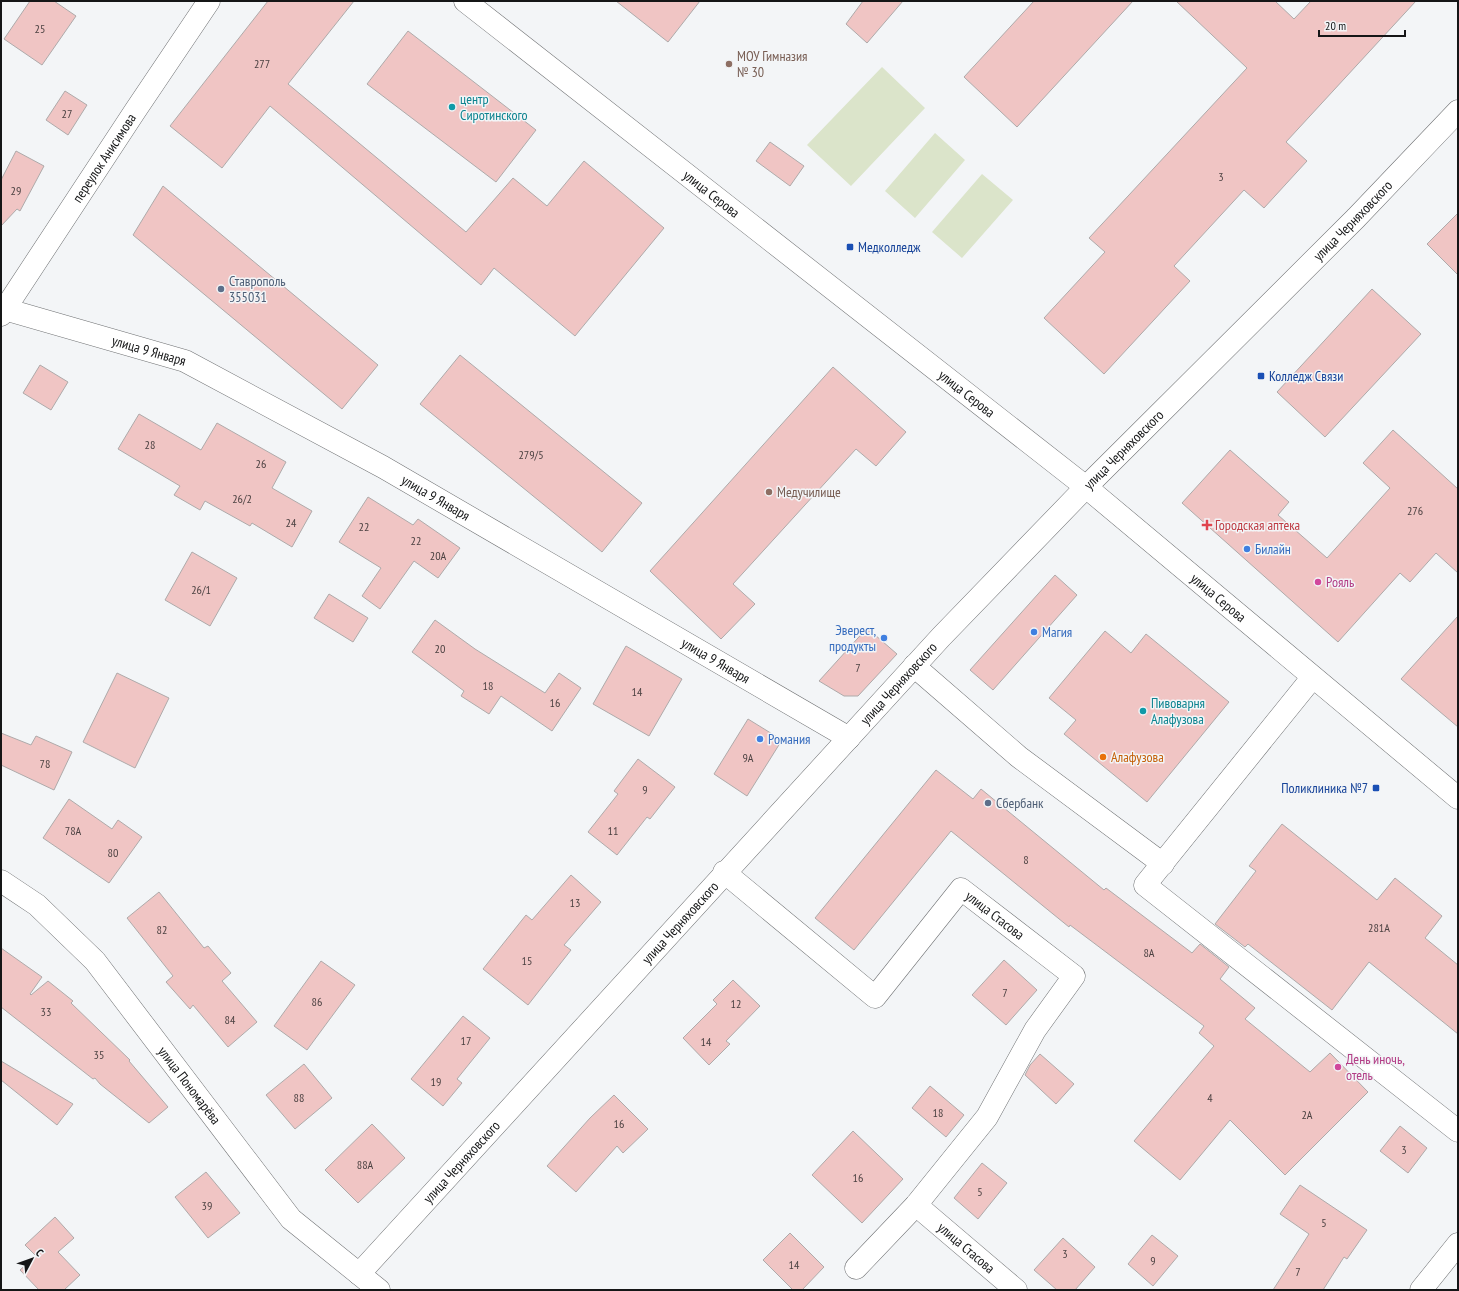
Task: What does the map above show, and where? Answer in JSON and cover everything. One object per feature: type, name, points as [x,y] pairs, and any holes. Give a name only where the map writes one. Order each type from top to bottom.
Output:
[{"type":"street","name":"переулок Анисимова","points":[[2,311],[209,1]]},
{"type":"street","name":"улица Серова","points":[[465,1],[1086,487],[1312,678],[1458,798]]},
{"type":"street","name":"улица Черняховского","points":[[358,1274],[914,666],[1086,487],[1356,218],[1458,111]]},
{"type":"street","name":"улица 9 Января","points":[[2,311],[185,361],[383,467],[849,738]]},
{"type":"street","points":[[914,666],[1019,757],[1163,864]]},
{"type":"street","points":[[1312,678],[1145,885],[1458,1131]]},
{"type":"street","name":"улица Стасова","points":[[724,872],[875,997],[961,889],[1074,976],[1035,1030],[987,1117],[916,1205],[856,1268]]},
{"type":"street","name":"улица Пономарёва","points":[[1,880],[37,905],[95,961],[291,1219],[379,1290]]},
{"type":"street","name":"улица Стасова","points":[[916,1205],[1016,1290]]},
{"type":"street","points":[[1421,1290],[1458,1244]]},
{"type":"green space","points":[[882,67],[925,108],[851,186],[807,145]]},
{"type":"green space","points":[[935,133],[965,160],[915,218],[885,191]]},
{"type":"green space","points":[[982,174],[1013,200],[962,258],[932,232]]},
{"type":"building","points":[[30,1],[54,1],[76,16],[42,65],[4,39]]},
{"type":"building","points":[[268,1],[354,1],[288,84],[466,232],[513,178],[547,206],[584,161],[664,228],[575,336],[494,268],[481,285],[270,106],[222,168],[170,126]]},
{"type":"building","points":[[616,1],[700,1],[668,42]]},
{"type":"building","points":[[863,1],[903,1],[867,43],[846,24]]},
{"type":"building","points":[[1034,1],[1133,1],[1017,127],[964,77]]},
{"type":"building","points":[[1176,1],[1275,1],[1294,19],[1311,1],[1416,1],[1286,142],[1307,161],[1264,208],[1244,190],[1174,266],[1190,281],[1104,374],[1044,318],[1105,252],[1089,238],[1247,68]]},
{"type":"building","name":"центр Сиротинского","points":[[408,31],[536,130],[496,182],[367,84]]},
{"type":"building","points":[[65,91],[87,105],[68,135],[46,120]]},
{"type":"building","points":[[770,142],[804,166],[790,186],[756,161]]},
{"type":"building","points":[[16,151],[44,166],[20,211],[17,209],[1,226],[1,180]]},
{"type":"building","points":[[163,186],[378,365],[342,409],[133,235]]},
{"type":"building","points":[[1458,213],[1458,275],[1427,244]]},
{"type":"building","points":[[1372,289],[1421,334],[1325,437],[1277,392]]},
{"type":"building","points":[[460,355],[642,503],[602,552],[420,404]]},
{"type":"building","points":[[40,365],[68,382],[51,410],[23,393]]},
{"type":"building","points":[[833,367],[906,432],[876,466],[856,449],[733,584],[755,604],[721,639],[650,571]]},
{"type":"building","points":[[139,414],[201,450],[217,423],[286,462],[272,488],[312,511],[292,547],[252,523],[250,526],[205,501],[200,510],[174,495],[180,486],[118,449]]},
{"type":"building","points":[[1393,430],[1458,489],[1458,573],[1436,553],[1410,582],[1400,573],[1338,642],[1182,503],[1230,450],[1289,502],[1278,515],[1327,558],[1390,488],[1363,463]]},
{"type":"building","points":[[368,497],[413,525],[418,519],[460,548],[438,578],[414,561],[380,609],[362,596],[381,568],[339,542]]},
{"type":"building","points":[[192,552],[237,578],[210,626],[165,600]]},
{"type":"building","points":[[1055,575],[1077,595],[993,690],[970,670]]},
{"type":"building","points":[[329,594],[368,618],[353,642],[314,618]]},
{"type":"building","points":[[1458,616],[1458,727],[1401,679]]},
{"type":"building","points":[[435,620],[475,649],[545,693],[559,673],[581,688],[552,731],[501,696],[489,714],[461,696],[464,691],[412,652]]},
{"type":"building","points":[[867,628],[897,654],[858,696],[844,696],[819,681]]},
{"type":"building","name":"Пивоварня Алафузова","points":[[1105,631],[1131,653],[1146,634],[1229,702],[1147,802],[1064,734],[1076,720],[1049,698]]},
{"type":"building","points":[[626,646],[682,679],[649,736],[593,704]]},
{"type":"building","points":[[117,673],[169,698],[135,768],[83,742]]},
{"type":"building","points":[[748,719],[782,740],[747,796],[714,774]]},
{"type":"building","points":[[1,733],[31,745],[36,736],[72,752],[54,790],[1,765]]},
{"type":"building","points":[[638,759],[675,787],[650,819],[647,817],[617,855],[588,832],[618,794],[614,791]]},
{"type":"building","points":[[936,770],[973,799],[981,789],[1104,890],[1106,888],[1192,953],[1200,944],[1229,967],[1220,979],[1255,1008],[1245,1019],[1310,1072],[1330,1053],[1368,1092],[1285,1175],[1230,1120],[1180,1180],[1134,1141],[1214,1046],[1199,1033],[1204,1026],[1070,925],[1069,927],[951,831],[854,950],[815,918]]},
{"type":"building","points":[[69,799],[112,829],[118,820],[142,837],[109,883],[43,838]]},
{"type":"building","points":[[1282,824],[1377,900],[1395,878],[1442,916],[1425,938],[1458,965],[1458,1034],[1369,962],[1332,1010],[1248,944],[1245,947],[1215,924],[1256,871],[1249,866]]},
{"type":"building","points":[[571,875],[601,902],[564,945],[571,950],[528,1005],[483,969],[526,915],[532,920]]},
{"type":"building","points":[[159,892],[204,948],[208,946],[231,973],[222,981],[257,1022],[228,1047],[193,1005],[190,1009],[166,982],[173,976],[127,918]]},
{"type":"building","points":[[1,948],[42,977],[30,994],[31,995],[48,981],[73,1001],[71,1003],[130,1060],[129,1061],[168,1107],[149,1123],[100,1084],[95,1078],[93,1079],[1,1007]]},
{"type":"building","points":[[1004,960],[1037,990],[1006,1025],[972,995]]},
{"type":"building","points":[[321,961],[355,985],[307,1050],[274,1026]]},
{"type":"building","points":[[733,980],[760,1006],[726,1041],[730,1044],[709,1065],[683,1038],[717,1004],[713,1000]]},
{"type":"building","points":[[463,1016],[490,1038],[457,1079],[462,1083],[443,1106],[411,1079]]},
{"type":"building","points":[[1040,1054],[1074,1084],[1056,1104],[1025,1075],[1030,1065]]},
{"type":"building","points":[[1,1061],[73,1104],[57,1125],[1,1080]]},
{"type":"building","points":[[304,1064],[332,1098],[295,1129],[266,1095]]},
{"type":"building","points":[[930,1086],[964,1115],[946,1137],[912,1108]]},
{"type":"building","points":[[614,1095],[648,1129],[623,1153],[617,1146],[576,1192],[547,1166],[590,1118]]},
{"type":"building","points":[[372,1124],[405,1158],[358,1203],[325,1170]]},
{"type":"building","points":[[1400,1126],[1427,1148],[1408,1173],[1380,1151]]},
{"type":"building","points":[[853,1131],[903,1179],[862,1223],[812,1175]]},
{"type":"building","points":[[982,1163],[1007,1183],[978,1219],[954,1198]]},
{"type":"building","points":[[206,1172],[240,1213],[208,1238],[175,1197]]},
{"type":"building","points":[[1300,1185],[1367,1230],[1347,1259],[1344,1257],[1323,1290],[1273,1290],[1309,1234],[1280,1214]]},
{"type":"building","points":[[55,1217],[74,1238],[58,1252],[80,1275],[64,1290],[39,1290],[20,1270],[36,1256],[25,1245]]},
{"type":"building","points":[[790,1233],[824,1267],[802,1290],[793,1290],[763,1260]]},
{"type":"building","points":[[1152,1235],[1178,1256],[1153,1286],[1128,1264]]},
{"type":"building","points":[[1063,1238],[1095,1267],[1075,1290],[1057,1290],[1034,1270]]},
{"type":"place","name":"МОУ Гимназия № 30","points":[[729,64]]},
{"type":"place","name":"центр Сиротинского","points":[[452,107]]},
{"type":"place","name":"Медколледж","points":[[850,247]]},
{"type":"place","name":"Ставрополь 355031","points":[[221,289]]},
{"type":"place","name":"Колледж Связи","points":[[1261,376]]},
{"type":"place","name":"Медучилище","points":[[769,492]]},
{"type":"place","name":"Городская аптека","points":[[1207,525]]},
{"type":"place","name":"Билайн","points":[[1247,549]]},
{"type":"place","name":"Рояль","points":[[1318,582]]},
{"type":"place","name":"Магия","points":[[1034,632]]},
{"type":"place","name":"Эверест, продукты","points":[[884,638]]},
{"type":"place","name":"Пивоварня Алафузова","points":[[1143,711]]},
{"type":"place","name":"Романия","points":[[760,739]]},
{"type":"place","name":"Алафузова","points":[[1103,757]]},
{"type":"place","name":"Поликлиника №7","points":[[1376,788]]},
{"type":"place","name":"Сбербанк","points":[[988,803]]},
{"type":"place","name":"День иночь, отель","points":[[1338,1067]]}]
